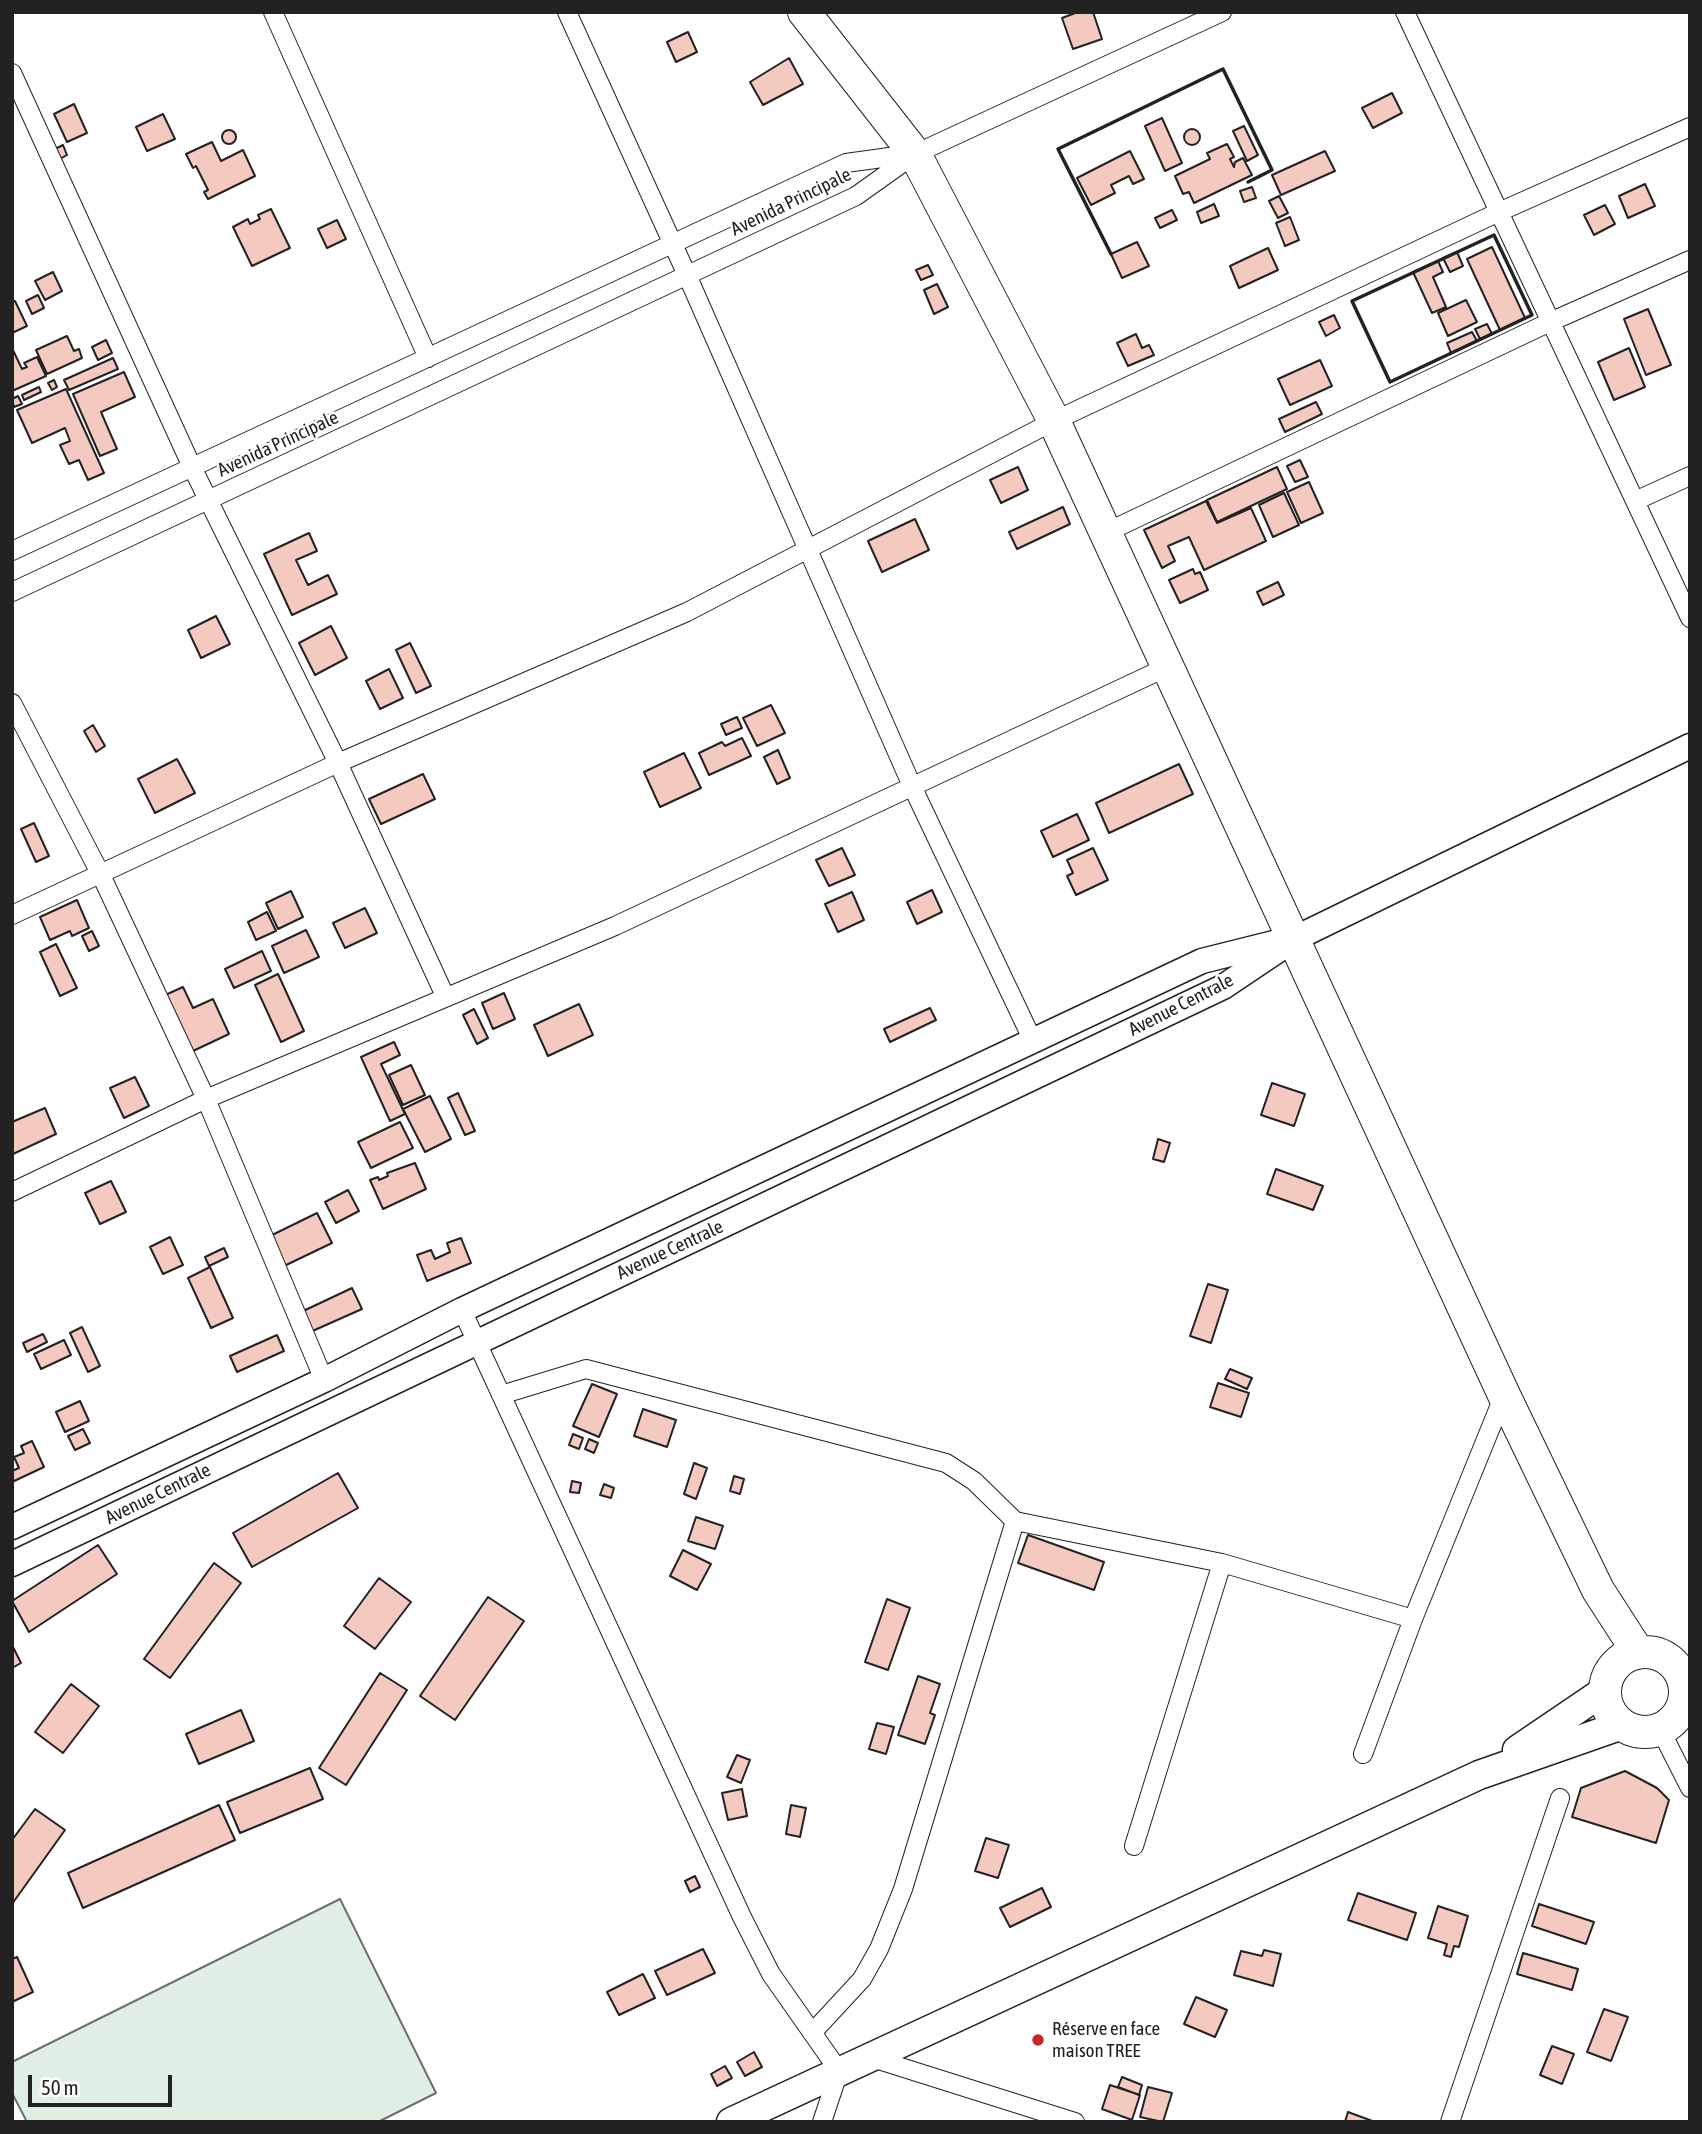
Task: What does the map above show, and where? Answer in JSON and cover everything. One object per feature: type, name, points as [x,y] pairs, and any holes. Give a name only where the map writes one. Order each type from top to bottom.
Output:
[{"type":"highway","points":[[804,12],[915,154],[1055,421],[1167,667],[1296,938],[1504,1395],[1598,1590],[1612,1716],[1634,1731],[1660,1729],[1676,1716],[1687,1695],[1684,1681],[1677,1667],[1664,1653],[1598,1590]]},
{"type":"highway","points":[[1608,1680],[1623,1657],[1664,1653]]},
{"type":"main road","points":[[1479,1775],[1608,1680]]},
{"type":"main road","points":[[731,2122],[1479,1775],[1622,1725]]},
{"type":"street","points":[[273,12],[428,358]]},
{"type":"street","points":[[566,12],[687,275],[912,786],[1032,1041]]},
{"type":"street","points":[[915,154],[1222,12]]},
{"type":"street","points":[[1405,12],[1690,618]]},
{"type":"street","points":[[12,73],[192,467],[338,763],[445,996]]},
{"type":"street","points":[[12,915],[338,763],[687,612],[1055,421],[1499,212],[1690,127]]},
{"type":"street","name":"Avenida Principale","points":[[12,551],[846,163],[915,154]]},
{"type":"street","name":"Avenida Principale","points":[[12,592],[856,196],[915,154]]},
{"type":"street","points":[[1105,533],[1550,322],[1690,260]]},
{"type":"street","points":[[1635,501],[1690,476]]},
{"type":"street","points":[[12,1192],[205,1099],[615,926],[1167,667]]},
{"type":"street","points":[[12,703],[101,875],[205,1099],[324,1380]]},
{"type":"street","points":[[1296,938],[1690,746]]},
{"type":"street","name":"Avenue Centrale","points":[[12,1527],[324,1380],[462,1310],[1202,961],[1296,938]]},
{"type":"street","name":"Avenue Centrale","points":[[12,1564],[1223,988],[1296,938]]},
{"type":"street","points":[[462,1310],[742,1917],[771,1974],[839,2071],[822,2122]]},
{"type":"street","points":[[500,1395],[586,1369],[946,1463],[974,1481],[1015,1521],[1222,1563],[1413,1619]]},
{"type":"street","points":[[1363,1754],[1413,1619],[1504,1395]]},
{"type":"street","points":[[811,2033],[862,1979],[879,1949],[903,1889],[1015,1521]]},
{"type":"street","points":[[1134,1846],[1222,1563]]},
{"type":"street","points":[[1660,1729],[1690,1788]]},
{"type":"street","points":[[1450,2122],[1560,1798]]},
{"type":"street","points":[[869,2057],[1028,2114],[1075,2122]]},
{"type":"green space","points":[[340,1899],[436,2093],[378,2122],[27,2122],[12,2093],[12,2062]]},
{"type":"building","points":[[1078,12],[1093,12],[1102,39],[1073,49],[1062,18]]},
{"type":"building","points":[[688,32],[697,52],[676,62],[667,42]]},
{"type":"building","points":[[789,58],[803,84],[763,105],[750,82]]},
{"type":"building","points":[[1392,93],[1402,113],[1373,128],[1362,108]]},
{"type":"building","points":[[74,104],[87,133],[67,142],[54,114]]},
{"type":"building","points":[[163,114],[175,139],[147,151],[136,127]]},
{"type":"building","points":[[1162,118],[1182,163],[1165,171],[1145,126]]},
{"type":"building","points":[[1244,126],[1258,155],[1247,161],[1233,131]]},
{"type":"building","points":[[1189,129],[1195,129],[1200,137],[1198,143],[1189,145],[1184,140],[1184,134]]},
{"type":"building","points":[[226,130],[232,130],[236,137],[232,144],[226,144],[222,140],[222,134]]},
{"type":"building","points":[[212,142],[221,161],[243,150],[255,176],[208,199],[204,192],[208,190],[196,166],[193,168],[186,154]]},
{"type":"building","points":[[1227,144],[1234,157],[1230,159],[1234,167],[1235,162],[1243,158],[1252,175],[1194,203],[1189,192],[1183,194],[1175,176],[1210,159],[1207,153]]},
{"type":"building","points":[[63,145],[67,155],[60,159],[55,149]]},
{"type":"building","points":[[1130,151],[1144,179],[1133,184],[1129,176],[1111,185],[1115,193],[1091,205],[1077,178]]},
{"type":"building","points":[[1325,151],[1335,171],[1281,195],[1272,175]]},
{"type":"building","points":[[1645,184],[1655,206],[1628,218],[1619,196]]},
{"type":"building","points":[[1252,187],[1256,198],[1244,202],[1240,191]]},
{"type":"building","points":[[1279,196],[1288,213],[1278,218],[1269,201]]},
{"type":"building","points":[[1214,204],[1219,216],[1201,223],[1197,212]]},
{"type":"building","points":[[1605,205],[1615,224],[1594,235],[1584,215]]},
{"type":"building","points":[[271,209],[290,248],[252,266],[233,227],[248,219],[250,224],[260,219],[258,215]]},
{"type":"building","points":[[1172,210],[1177,220],[1160,228],[1155,218]]},
{"type":"building","points":[[1290,217],[1299,240],[1285,246],[1276,223]]},
{"type":"building","points":[[337,220],[346,239],[327,248],[318,229]]},
{"type":"building","points":[[1137,242],[1149,266],[1122,278],[1111,254]]},
{"type":"building","points":[[1492,247],[1525,318],[1500,330],[1467,259]]},
{"type":"building","points":[[1268,248],[1278,270],[1239,288],[1230,266]]},
{"type":"building","points":[[1457,252],[1463,266],[1450,272],[1443,258]]},
{"type":"building","points":[[1438,261],[1443,272],[1433,277],[1446,307],[1432,313],[1413,272]]},
{"type":"building","points":[[928,265],[933,275],[921,280],[916,270]]},
{"type":"building","points":[[53,272],[62,291],[45,300],[35,281]]},
{"type":"building","points":[[937,284],[948,307],[934,314],[924,290]]},
{"type":"building","points":[[38,295],[44,308],[32,314],[26,301]]},
{"type":"building","points":[[1466,300],[1477,322],[1448,336],[1438,313]]},
{"type":"building","points":[[15,301],[27,326],[12,333],[12,302]]},
{"type":"building","points":[[1648,309],[1671,365],[1646,375],[1624,319]]},
{"type":"building","points":[[1334,315],[1340,328],[1326,336],[1319,322]]},
{"type":"building","points":[[1487,324],[1492,334],[1480,339],[1475,329]]},
{"type":"building","points":[[1472,332],[1477,341],[1451,353],[1447,343]]},
{"type":"building","points":[[1136,334],[1142,348],[1149,345],[1154,355],[1128,366],[1117,343]]},
{"type":"building","points":[[67,336],[74,351],[79,349],[82,358],[47,374],[36,350]]},
{"type":"building","points":[[106,340],[112,353],[98,360],[92,347]]},
{"type":"building","points":[[12,348],[22,369],[27,367],[24,363],[37,357],[46,376],[12,391]]},
{"type":"building","points":[[1629,348],[1645,387],[1614,400],[1598,362]]},
{"type":"building","points":[[113,358],[118,369],[69,390],[64,380]]},
{"type":"building","points":[[1320,360],[1332,386],[1290,405],[1278,379]]},
{"type":"building","points":[[124,372],[135,397],[101,412],[117,449],[100,456],[73,394]]},
{"type":"building","points":[[54,380],[57,387],[52,390],[48,383]]},
{"type":"building","points":[[39,387],[41,392],[24,400],[22,395]]},
{"type":"building","points":[[66,389],[104,473],[88,480],[79,460],[69,464],[60,445],[70,441],[65,428],[32,443],[17,410]]},
{"type":"building","points":[[18,396],[22,404],[14,407],[12,399]]},
{"type":"building","points":[[1316,402],[1322,414],[1285,432],[1279,419]]},
{"type":"building","points":[[1300,460],[1308,477],[1295,482],[1287,466]]},
{"type":"building","points":[[1018,467],[1028,490],[1001,503],[990,480]]},
{"type":"building","points":[[1277,467],[1287,489],[1217,522],[1207,500]]},
{"type":"building","points":[[1309,482],[1323,513],[1301,523],[1287,492]]},
{"type":"building","points":[[1284,493],[1299,525],[1273,537],[1259,505]]},
{"type":"building","points":[[1206,501],[1217,523],[1251,508],[1266,541],[1204,570],[1189,537],[1168,546],[1175,561],[1162,568],[1144,530]]},
{"type":"building","points":[[1063,507],[1070,524],[1017,549],[1009,532]]},
{"type":"building","points":[[915,519],[929,550],[882,572],[868,541]]},
{"type":"building","points":[[309,533],[317,551],[296,560],[308,585],[328,575],[337,594],[292,615],[264,554]]},
{"type":"building","points":[[1193,569],[1195,574],[1200,572],[1208,590],[1180,603],[1169,580]]},
{"type":"building","points":[[1278,582],[1284,595],[1263,605],[1257,592]]},
{"type":"building","points":[[216,616],[230,644],[201,658],[188,630]]},
{"type":"building","points":[[331,626],[347,658],[315,675],[299,643]]},
{"type":"building","points":[[410,643],[431,686],[416,693],[396,650]]},
{"type":"building","points":[[389,669],[403,698],[380,709],[366,681]]},
{"type":"building","points":[[771,705],[785,733],[757,746],[743,718]]},
{"type":"building","points":[[737,717],[742,728],[726,735],[721,724]]},
{"type":"building","points":[[93,725],[105,746],[96,752],[84,731]]},
{"type":"building","points":[[742,738],[751,756],[709,775],[699,753],[722,742],[725,746]]},
{"type":"building","points":[[778,750],[790,778],[777,784],[764,757]]},
{"type":"building","points":[[684,753],[701,788],[660,807],[644,772]]},
{"type":"building","points":[[177,759],[195,793],[155,813],[138,779]]},
{"type":"building","points":[[1179,764],[1193,794],[1109,833],[1096,803]]},
{"type":"building","points":[[423,774],[435,799],[381,824],[369,799]]},
{"type":"building","points":[[1077,814],[1089,840],[1053,857],[1041,831]]},
{"type":"building","points":[[34,823],[49,856],[36,862],[21,829]]},
{"type":"building","points":[[842,848],[855,875],[829,886],[816,860]]},
{"type":"building","points":[[1093,848],[1108,880],[1076,895],[1067,876],[1073,873],[1067,860]]},
{"type":"building","points":[[932,890],[942,912],[917,924],[907,902]]},
{"type":"building","points":[[291,891],[303,917],[278,929],[266,903]]},
{"type":"building","points":[[852,892],[864,920],[838,932],[825,904]]},
{"type":"building","points":[[77,900],[89,928],[72,936],[70,931],[50,940],[40,917]]},
{"type":"building","points":[[365,908],[377,933],[345,948],[333,923]]},
{"type":"building","points":[[267,912],[276,931],[256,940],[248,922]]},
{"type":"building","points":[[306,930],[319,957],[284,973],[272,946]]},
{"type":"building","points":[[92,931],[99,946],[89,951],[82,936]]},
{"type":"building","points":[[56,944],[77,988],[60,996],[40,952]]},
{"type":"building","points":[[262,951],[271,971],[234,988],[225,969]]},
{"type":"building","points":[[278,974],[304,1031],[281,1042],[255,985]]},
{"type":"building","points":[[183,987],[193,1008],[213,999],[229,1034],[193,1051],[163,996]]},
{"type":"building","points":[[504,993],[515,1019],[493,1029],[482,1003]]},
{"type":"building","points":[[579,1004],[593,1035],[548,1056],[534,1025]]},
{"type":"building","points":[[930,1008],[936,1020],[890,1042],[884,1029]]},
{"type":"building","points":[[474,1009],[488,1038],[477,1044],[463,1015]]},
{"type":"building","points":[[394,1042],[400,1055],[381,1064],[405,1114],[390,1121],[361,1057]]},
{"type":"building","points":[[411,1065],[425,1095],[403,1105],[389,1075]]},
{"type":"building","points":[[135,1077],[149,1106],[124,1118],[110,1088]]},
{"type":"building","points":[[1272,1083],[1305,1094],[1294,1126],[1261,1115]]},
{"type":"building","points":[[458,1093],[475,1131],[465,1135],[448,1098]]},
{"type":"building","points":[[430,1096],[451,1139],[425,1152],[403,1109]]},
{"type":"building","points":[[45,1108],[56,1134],[13,1154],[12,1122]]},
{"type":"building","points":[[400,1122],[413,1148],[371,1168],[358,1142]]},
{"type":"building","points":[[1158,1139],[1170,1143],[1164,1162],[1153,1159]]},
{"type":"building","points":[[415,1163],[426,1189],[383,1209],[370,1180],[378,1177],[379,1180],[388,1176],[387,1173]]},
{"type":"building","points":[[1276,1169],[1323,1186],[1313,1210],[1267,1194]]},
{"type":"building","points":[[111,1181],[126,1212],[100,1224],[85,1193]]},
{"type":"building","points":[[348,1190],[359,1211],[336,1223],[325,1202]]},
{"type":"building","points":[[317,1213],[332,1243],[282,1267],[268,1237]]},
{"type":"building","points":[[170,1237],[183,1265],[163,1274],[150,1247]]},
{"type":"building","points":[[461,1238],[471,1263],[427,1281],[417,1255],[431,1250],[435,1259],[450,1252],[447,1243]]},
{"type":"building","points":[[224,1248],[228,1257],[209,1266],[205,1257]]},
{"type":"building","points":[[210,1267],[233,1318],[211,1328],[188,1278]]},
{"type":"building","points":[[1208,1284],[1228,1290],[1211,1343],[1190,1336]]},
{"type":"building","points":[[352,1288],[362,1309],[308,1333],[299,1313]]},
{"type":"building","points":[[82,1327],[100,1366],[88,1372],[70,1333]]},
{"type":"building","points":[[43,1334],[47,1342],[27,1352],[23,1343]]},
{"type":"building","points":[[277,1335],[284,1351],[237,1372],[230,1356]]},
{"type":"building","points":[[64,1340],[71,1355],[41,1369],[34,1354]]},
{"type":"building","points":[[1230,1369],[1252,1378],[1247,1389],[1225,1379]]},
{"type":"building","points":[[1218,1383],[1249,1393],[1241,1417],[1210,1407]]},
{"type":"building","points":[[592,1384],[617,1394],[599,1437],[573,1426]]},
{"type":"building","points":[[80,1401],[89,1421],[65,1432],[56,1412]]},
{"type":"building","points":[[643,1409],[676,1420],[667,1447],[634,1436]]},
{"type":"building","points":[[83,1429],[90,1443],[75,1450],[68,1436]]},
{"type":"building","points":[[573,1434],[583,1438],[579,1449],[569,1445]]},
{"type":"building","points":[[589,1439],[598,1443],[594,1453],[585,1449]]},
{"type":"building","points":[[32,1441],[44,1467],[12,1482],[12,1471],[19,1468],[14,1457],[24,1453],[21,1446]]},
{"type":"building","points":[[694,1463],[707,1468],[696,1499],[684,1494]]},
{"type":"building","points":[[338,1473],[358,1508],[252,1567],[233,1533]]},
{"type":"building","points":[[734,1476],[744,1479],[740,1494],[730,1491]]},
{"type":"building","points":[[572,1481],[581,1483],[579,1493],[570,1492]]},
{"type":"building","points":[[604,1484],[614,1488],[611,1498],[600,1495]]},
{"type":"building","points":[[696,1517],[723,1526],[715,1549],[688,1541]]},
{"type":"building","points":[[1028,1535],[1104,1562],[1094,1590],[1018,1563]]},
{"type":"building","points":[[98,1545],[117,1574],[29,1632],[12,1601]]},
{"type":"building","points":[[683,1550],[711,1564],[697,1590],[670,1576]]},
{"type":"building","points":[[214,1563],[241,1583],[170,1678],[144,1659]]},
{"type":"building","points":[[379,1578],[411,1602],[375,1649],[344,1626]]},
{"type":"building","points":[[488,1597],[524,1621],[455,1720],[420,1696]]},
{"type":"building","points":[[887,1599],[910,1608],[888,1670],[865,1662]]},
{"type":"building","points":[[12,1645],[21,1663],[12,1668]]},
{"type":"building","points":[[380,1673],[407,1690],[346,1785],[319,1768]]},
{"type":"building","points":[[918,1676],[940,1684],[930,1713],[935,1715],[925,1744],[898,1735]]},
{"type":"building","points":[[71,1684],[99,1706],[63,1753],[35,1732]]},
{"type":"building","points":[[241,1710],[254,1741],[199,1764],[186,1734]]},
{"type":"building","points":[[877,1723],[894,1727],[886,1754],[869,1749]]},
{"type":"building","points":[[737,1755],[750,1760],[741,1783],[727,1777]]},
{"type":"building","points":[[310,1768],[323,1799],[240,1833],[227,1802]]},
{"type":"building","points":[[1625,1771],[1657,1788],[1669,1800],[1656,1843],[1572,1817],[1581,1788]]},
{"type":"building","points":[[742,1789],[747,1816],[728,1820],[722,1793]]},
{"type":"building","points":[[219,1805],[235,1840],[83,1908],[68,1873]]},
{"type":"building","points":[[791,1805],[806,1808],[800,1837],[786,1834]]},
{"type":"building","points":[[35,1809],[65,1830],[12,1904],[12,1840]]},
{"type":"building","points":[[986,1838],[1009,1845],[998,1878],[975,1871]]},
{"type":"building","points":[[695,1876],[700,1887],[690,1892],[685,1881]]},
{"type":"building","points":[[1042,1888],[1051,1907],[1010,1927],[1000,1908]]},
{"type":"building","points":[[1358,1893],[1416,1913],[1407,1940],[1348,1920]]},
{"type":"building","points":[[1539,1904],[1594,1922],[1586,1944],[1532,1926]]},
{"type":"building","points":[[1438,1906],[1468,1916],[1459,1947],[1454,1946],[1451,1957],[1444,1955],[1447,1944],[1428,1938]]},
{"type":"building","points":[[703,1949],[715,1973],[667,1995],[655,1971]]},
{"type":"building","points":[[1264,1950],[1281,1954],[1273,1986],[1234,1975],[1241,1951],[1262,1956]]},
{"type":"building","points":[[1523,1953],[1578,1969],[1572,1990],[1517,1974]]},
{"type":"building","points":[[17,1957],[33,1992],[12,2002],[12,1959]]},
{"type":"building","points":[[643,1974],[655,1998],[619,2015],[607,1992]]},
{"type":"building","points":[[1196,1997],[1227,2010],[1215,2037],[1184,2024]]},
{"type":"building","points":[[1604,2009],[1628,2017],[1611,2061],[1587,2052]]},
{"type":"building","points":[[1552,2046],[1574,2054],[1562,2084],[1540,2075]]},
{"type":"building","points":[[754,2052],[762,2067],[745,2076],[737,2062]]},
{"type":"building","points":[[725,2066],[732,2078],[717,2086],[711,2074]]},
{"type":"building","points":[[1122,2077],[1142,2085],[1139,2095],[1118,2087]]},
{"type":"building","points":[[1110,2085],[1140,2095],[1132,2120],[1102,2109]]},
{"type":"building","points":[[1148,2087],[1172,2093],[1163,2122],[1140,2117]]},
{"type":"building","points":[[1348,2112],[1375,2122],[1345,2122]]},
{"type":"wall","points":[[1111,254],[1058,149],[1223,69],[1272,170],[1248,182]]},
{"type":"wall","points":[[1494,235],[1532,315],[1390,382],[1352,301],[1494,235]]},
{"type":"place","name":"Réserve en face maison TREE","points":[[1038,2040]]}]
